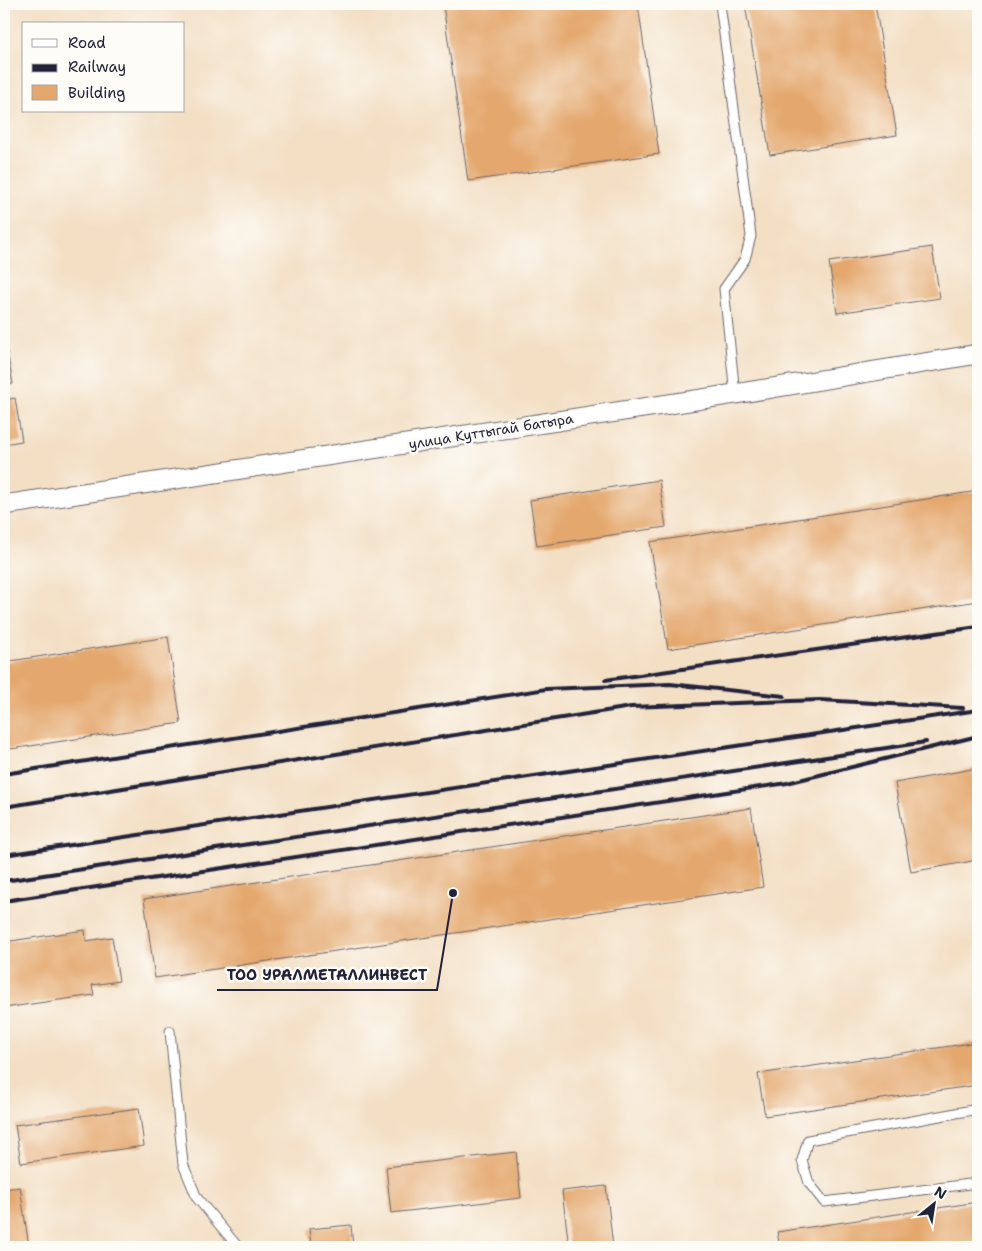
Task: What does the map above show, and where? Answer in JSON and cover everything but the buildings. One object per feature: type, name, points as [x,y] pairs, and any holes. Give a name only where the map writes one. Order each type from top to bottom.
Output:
[{"type":"street","name":"улица Куттыгай батыра","points":[[4,504],[735,394],[978,354]]},
{"type":"lane","points":[[720,4],[751,236],[745,259],[724,289],[735,394]]},
{"type":"lane","points":[[170,1031],[183,1164],[197,1198],[238,1247]]},
{"type":"lane","points":[[978,1109],[808,1140],[802,1160],[809,1183],[824,1202],[978,1182]]},
{"type":"railway","points":[[605,680],[978,627]]},
{"type":"railway","points":[[4,774],[546,689],[670,684],[784,696]]},
{"type":"railway","points":[[4,807],[631,707],[820,700],[963,708]]},
{"type":"railway","points":[[4,855],[978,710]]},
{"type":"railway","points":[[4,901],[787,783],[978,736]]},
{"type":"railway","points":[[4,881],[926,742]]},
{"type":"place","name":"ТОО УРАЛМЕТАЛЛИНВЕСТ","points":[[453,893]]}]
